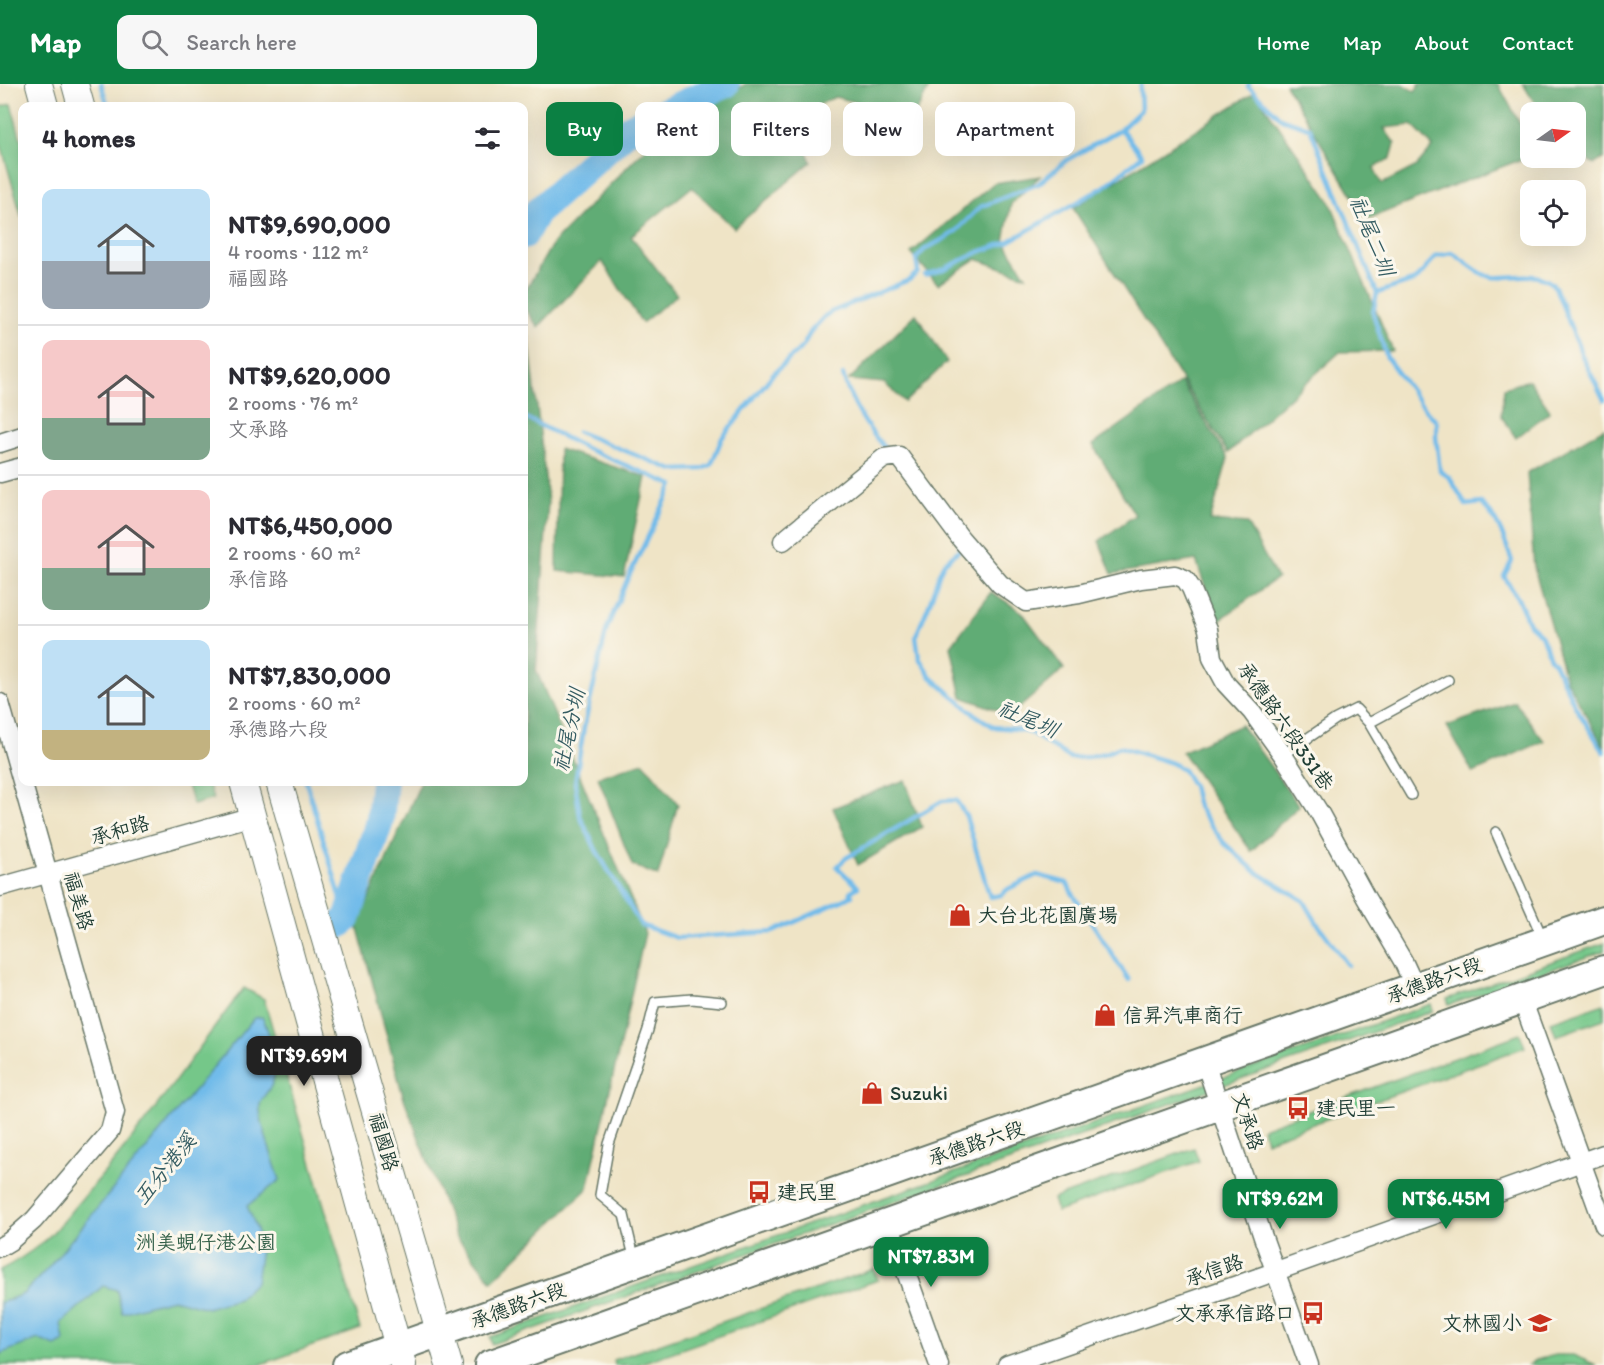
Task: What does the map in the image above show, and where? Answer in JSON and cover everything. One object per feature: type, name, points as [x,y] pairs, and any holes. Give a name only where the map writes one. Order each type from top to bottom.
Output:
[{"type":"main road","name":"承德路六段","points":[[347,1365],[400,1356],[440,1333],[1604,920]]},
{"type":"main road","points":[[489,1365],[1604,970]]},
{"type":"street","points":[[39,84],[44,102]]},
{"type":"street","points":[[75,84],[80,102]]},
{"type":"street","points":[[0,443],[18,437]]},
{"type":"street","name":"承德路六段331巷","points":[[783,541],[884,458],[898,456],[961,539],[1000,584],[1026,602],[1079,594],[1141,579],[1175,575],[1185,579],[1208,629],[1212,658],[1226,684],[1252,712],[1283,755],[1319,812],[1415,987]]},
{"type":"street","points":[[0,474],[18,468]]},
{"type":"street","name":"福美路","points":[[0,703],[18,767]]},
{"type":"street","name":"福美路","points":[[0,1247],[34,1220],[110,1131],[115,1112],[23,786]]},
{"type":"street","name":"福國路","points":[[244,786],[400,1356]]},
{"type":"street","name":"福國路","points":[[280,786],[449,1365]]},
{"type":"street","name":"承和路","points":[[0,887],[253,816]]},
{"type":"street","points":[[1522,999],[1604,1225]]},
{"type":"street","name":"文承路","points":[[1205,1062],[1309,1365]]},
{"type":"street","name":"承信路","points":[[1007,1365],[1276,1272],[1604,1154]]},
{"type":"street","points":[[889,1224],[939,1365]]},
{"type":"lane","points":[[1369,723],[1448,680]]},
{"type":"lane","points":[[1283,755],[1336,719],[1356,709],[1369,723],[1411,795]]},
{"type":"lane","points":[[1496,832],[1544,941]]},
{"type":"lane","points":[[636,1263],[624,1215],[600,1195],[609,1144],[648,1030],[655,1002],[693,999],[722,1002]]},
{"type":"green space","points":[[746,84],[931,84],[921,102],[856,102],[835,97],[824,102],[731,102],[731,156],[809,156],[811,162],[734,228],[692,187],[631,236],[677,295],[642,323],[602,261],[538,327],[528,313],[528,286],[553,243],[638,156],[719,156],[719,102],[711,102]]},
{"type":"green space","points":[[1285,84],[1402,84],[1415,91],[1420,84],[1498,84],[1520,124],[1520,160],[1367,219]],"holes":[[[1412,125],[1433,147],[1417,166],[1382,184],[1374,168],[1391,158],[1395,144],[1384,128]]]},
{"type":"green space","points":[[1523,84],[1604,84],[1604,158],[1595,164],[1586,160],[1586,102],[1534,102]]},
{"type":"green space","points":[[1255,92],[1329,199],[1393,351],[1340,352],[1228,453],[1073,208]]},
{"type":"green space","points":[[11,104],[18,129],[18,204],[0,141],[0,107]]},
{"type":"green space","points":[[1040,176],[1011,204],[1004,241],[1026,276],[976,259],[938,284],[911,253],[994,183]]},
{"type":"green space","points":[[916,314],[947,362],[905,402],[884,383],[849,380]]},
{"type":"green space","points":[[528,339],[548,502],[536,670],[645,933],[588,1188],[492,1281],[456,1236],[403,1096],[357,925],[419,786],[528,786]]},
{"type":"green space","points":[[1529,380],[1550,411],[1516,438],[1501,416],[1504,388]]},
{"type":"green space","points":[[1181,382],[1228,458],[1210,521],[1247,524],[1277,578],[1217,622],[1196,560],[1112,574],[1099,541],[1135,515],[1093,445]]},
{"type":"green space","points":[[1604,428],[1604,747],[1566,680],[1534,567],[1527,473]]},
{"type":"green space","points":[[559,449],[646,477],[624,577],[557,571]]},
{"type":"green space","points":[[991,592],[1022,612],[1064,669],[1011,715],[962,697],[951,646]]},
{"type":"green space","points":[[1515,702],[1544,741],[1473,773],[1447,726]]},
{"type":"green space","points":[[1241,725],[1299,806],[1251,851],[1182,752]]},
{"type":"green space","points":[[643,762],[678,804],[658,876],[632,865],[598,777]]},
{"type":"green space","points":[[905,780],[922,827],[858,865],[833,808]]},
{"type":"green space","points":[[187,786],[209,786],[213,799],[193,805]]},
{"type":"green space","points":[[1604,943],[1604,951],[1449,1005],[1447,999]]},
{"type":"green space","name":"洲美蜆仔港公園","points":[[244,988],[264,999],[360,1329],[259,1365],[0,1365],[0,1270],[37,1247],[59,1226],[127,1145]]},
{"type":"green space","points":[[1431,1004],[1433,1011],[492,1344],[490,1337]]},
{"type":"green space","points":[[1604,1004],[1604,1019],[1556,1036],[1551,1022]]},
{"type":"green space","points":[[1520,1034],[1525,1047],[1266,1141],[1262,1128]]},
{"type":"green space","points":[[1194,1148],[1199,1161],[1057,1212],[1053,1199]]},
{"type":"green space","points":[[874,1269],[878,1280],[636,1365],[614,1365],[613,1360]]},
{"type":"green space","points":[[1556,1355],[1573,1355],[1596,1365],[1529,1365],[1536,1360]]},
{"type":"water","points":[[262,1017],[271,1040],[275,1068],[272,1084],[261,1101],[260,1110],[280,1180],[247,1206],[257,1229],[260,1256],[256,1282],[238,1299],[207,1308],[173,1299],[122,1313],[117,1290],[103,1286],[61,1323],[64,1341],[55,1346],[38,1339],[0,1354],[0,1303],[23,1294],[48,1268],[254,1018]]},
{"type":"waterway","points":[[101,84],[107,102]]},
{"type":"waterway","name":"五分港溪","points":[[528,228],[536,213],[631,127],[726,84]]},
{"type":"waterway","points":[[578,432],[673,470],[702,469],[711,465],[722,438],[773,374],[803,346],[811,331],[825,316],[909,280],[918,272],[916,259],[924,250],[954,233],[980,207],[1038,184],[1067,160],[1121,129],[1141,110],[1141,84]]},
{"type":"waterway","name":"社尾二圳","points":[[1249,84],[1248,87],[1282,119],[1310,128],[1377,293],[1373,313],[1387,358],[1437,422],[1436,437],[1440,471],[1450,478],[1466,505],[1481,503],[1497,523],[1512,561],[1504,576],[1529,624],[1541,635],[1550,658],[1576,708],[1604,752]]},
{"type":"waterway","points":[[925,275],[1008,242],[1104,187],[1142,156],[1121,129]]},
{"type":"waterway","points":[[1377,293],[1416,280],[1436,256],[1452,253],[1488,276],[1534,276],[1549,281],[1555,287],[1583,358],[1604,400]]},
{"type":"waterway","name":"社尾圳","points":[[843,375],[862,417],[874,436],[889,453]]},
{"type":"waterway","name":"社尾分圳","points":[[528,419],[587,449],[673,485],[628,578],[607,628],[584,727],[575,783],[580,816],[596,850],[641,925],[677,938],[773,932],[852,896],[850,892],[858,887],[837,867],[846,858],[942,801],[956,800],[966,816],[990,897],[1001,895],[1008,889],[1037,875],[1067,883],[1129,980]]},
{"type":"waterway","name":"社尾圳","points":[[959,546],[960,549],[944,563],[940,571],[916,636],[919,658],[931,677],[974,714],[994,727],[1031,733],[1070,758],[1106,753],[1120,747],[1172,763],[1183,770],[1193,786],[1198,807],[1224,843],[1255,871],[1304,901],[1348,965]]},
{"type":"waterway","points":[[307,786],[347,919]]},
{"type":"waterway","name":"五分港溪","points":[[336,927],[347,919],[380,820],[384,786]]},
{"type":"place","name":"大台北花園廣場","points":[[960,915]]},
{"type":"place","name":"信昇汽車商行","points":[[1105,1015]]},
{"type":"place","name":"Suzuki","points":[[872,1093]]},
{"type":"place","name":"建民里一","points":[[1298,1108]]},
{"type":"place","name":"建民里","points":[[759,1192]]},
{"type":"place","name":"文承承信路口","points":[[1313,1313]]},
{"type":"place","name":"文林國小","points":[[1540,1323]]}]
